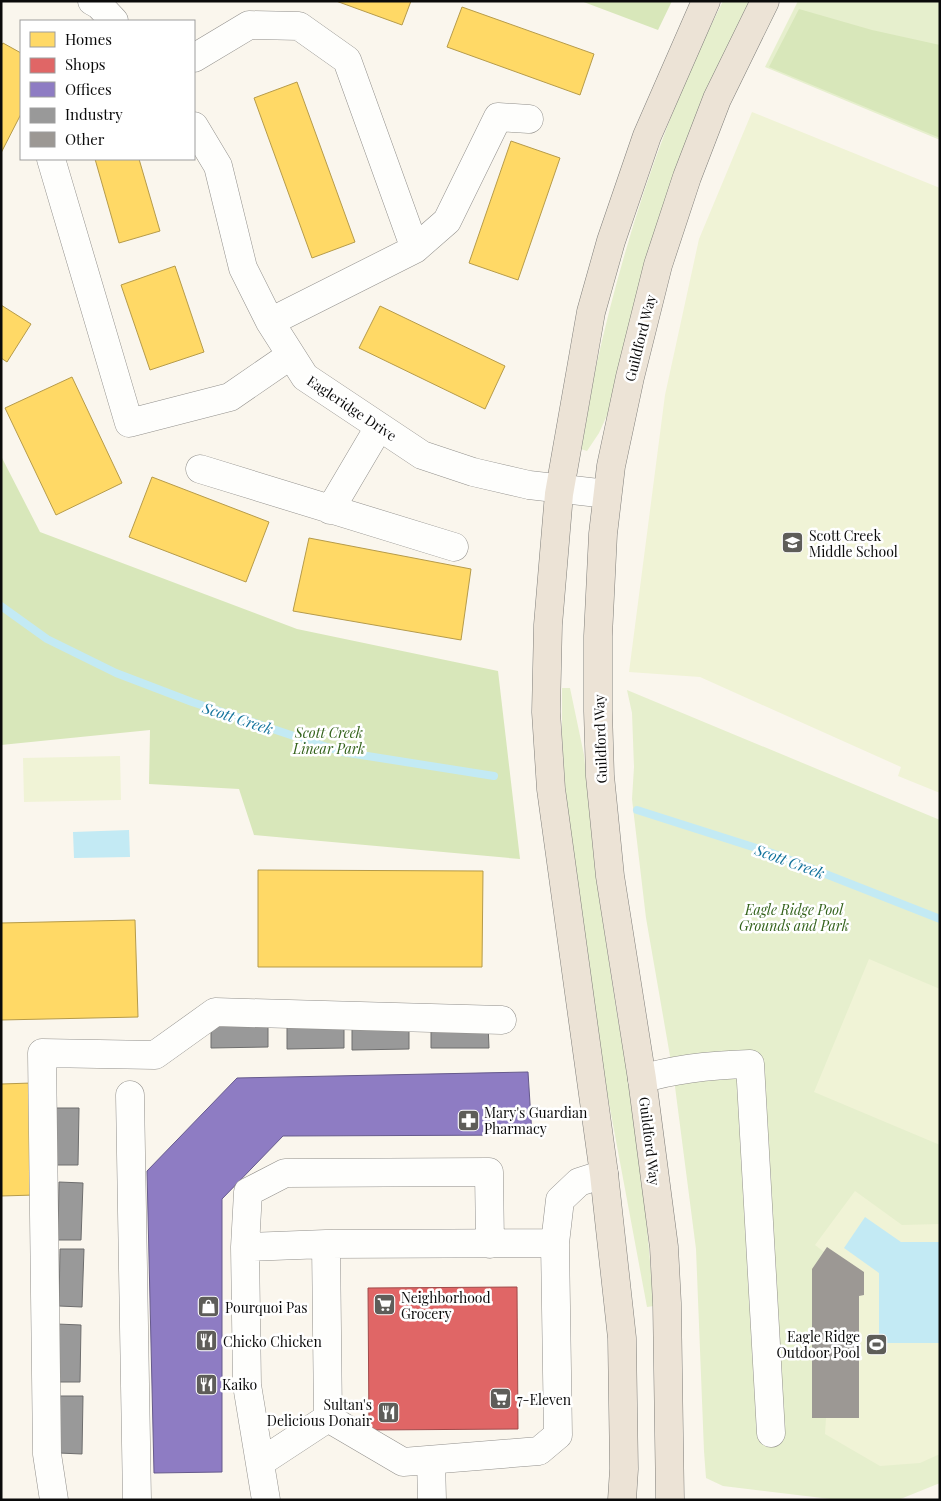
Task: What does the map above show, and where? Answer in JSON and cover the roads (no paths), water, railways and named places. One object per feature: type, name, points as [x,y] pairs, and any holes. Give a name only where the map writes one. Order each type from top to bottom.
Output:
[{"type":"main road","points":[[622,1500],[624,1469],[622,1338],[604,1174],[550,789],[546,712],[548,626],[560,490],[591,312],[611,241],[647,136],[706,1]]},
{"type":"main road","name":"Guildford Way","points":[[670,1500],[664,1247],[642,1079],[610,876],[600,776],[598,636],[603,534],[611,466],[630,377],[658,266],[687,177],[717,100],[765,1]]},
{"type":"street","points":[[92,1],[100,5],[113,20]]},
{"type":"street","points":[[195,57],[249,25],[259,25],[299,26],[347,60],[415,249]]},
{"type":"street","points":[[270,322],[415,249],[447,221],[498,117],[529,119]]},
{"type":"street","name":"Eagleridge Drive","points":[[195,128],[218,166],[243,268],[270,322],[304,377],[422,455],[473,472],[528,485],[607,494]]},
{"type":"street","points":[[52,160],[129,423],[230,397],[291,354]]},
{"type":"street","points":[[330,510],[379,427]]},
{"type":"street","points":[[200,469],[454,547]]},
{"type":"street","points":[[54,1500],[47,1454],[42,1053],[155,1055],[215,1012],[502,1020]]},
{"type":"street","points":[[642,1079],[668,1071],[720,1065],[750,1064],[771,1434]]},
{"type":"street","points":[[130,1095],[137,1500]]},
{"type":"street","points":[[266,1500],[247,1385],[245,1247],[248,1192],[285,1173],[489,1172],[490,1244]]},
{"type":"street","points":[[328,1418],[403,1462],[539,1451],[558,1435],[555,1243],[560,1200],[579,1182],[604,1174]]},
{"type":"street","points":[[245,1247],[326,1244],[555,1243]]},
{"type":"street","points":[[326,1244],[328,1418]]},
{"type":"street","points":[[261,1462],[328,1418]]},
{"type":"street","points":[[431,1460],[432,1500]]},
{"type":"water","points":[[129,830],[130,857],[74,858],[73,832]]},
{"type":"water","points":[[865,1217],[901,1242],[940,1242],[940,1343],[879,1343],[879,1273],[844,1248]]},
{"type":"waterway","name":"Scott Creek","points":[[1,606],[47,639],[116,673],[192,702],[342,752],[494,776]]},
{"type":"waterway","name":"Scott Creek","points":[[637,810],[772,853],[940,919]]},
{"type":"place","name":"Scott Creek Middle School","points":[[793,543]]},
{"type":"place","name":"Mary's Guardian Pharmacy","points":[[468,1120]]},
{"type":"place","name":"Neighborhood Grocery","points":[[385,1305]]},
{"type":"place","name":"Pourquoi Pas","points":[[209,1307]]},
{"type":"place","name":"Chicko Chicken","points":[[207,1341]]},
{"type":"place","name":"Eagle Ridge Outdoor Pool","points":[[876,1344]]},
{"type":"place","name":"Kaiko","points":[[206,1384]]},
{"type":"place","name":"7-Eleven","points":[[501,1399]]},
{"type":"place","name":"Sultan's Delicious Donair","points":[[388,1412]]},
{"type":"park label","name":"Scott Creek Linear Park","points":[[329,740]]},
{"type":"park label","name":"Eagle Ridge Pool Grounds and Park","points":[[794,918]]}]
